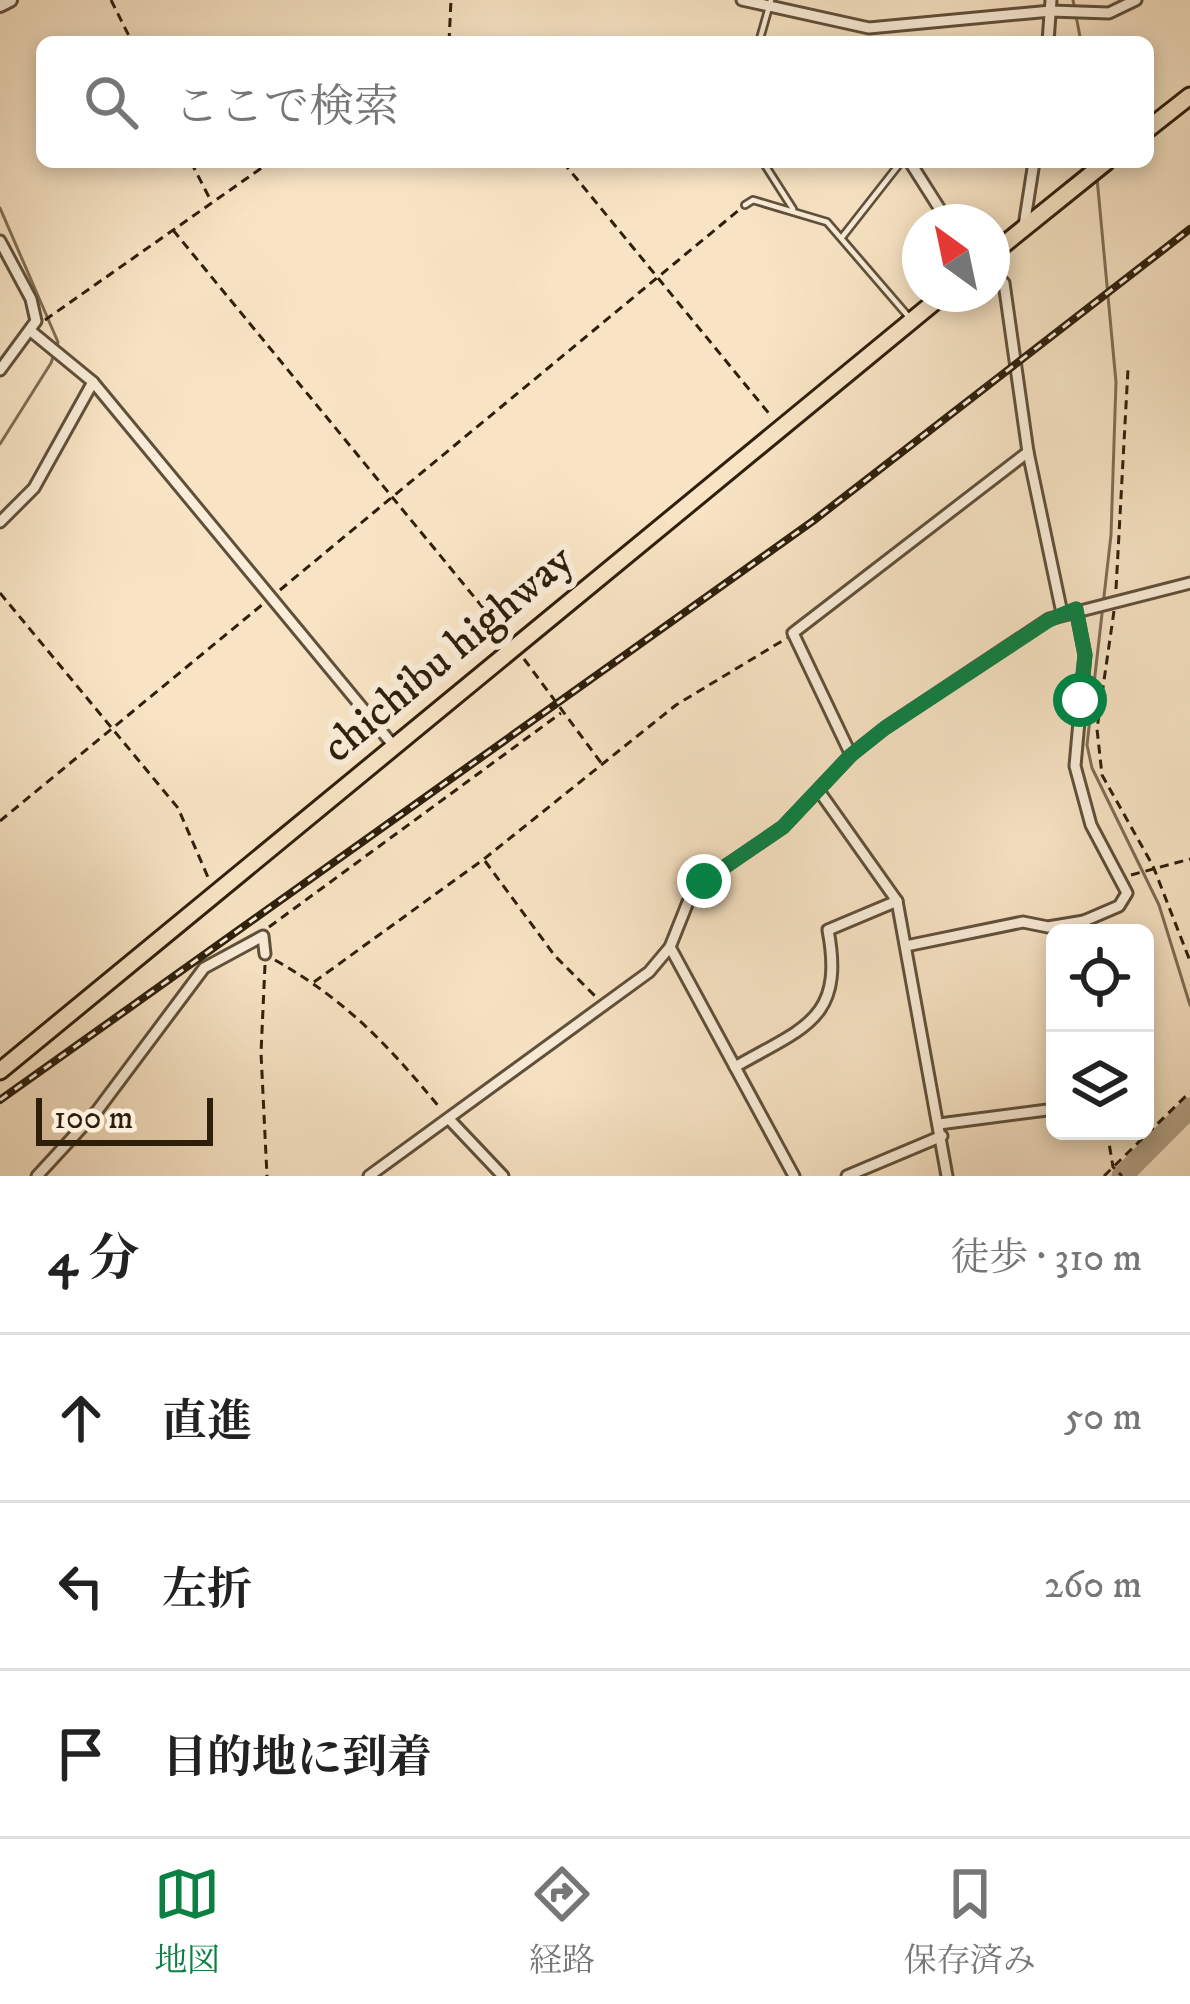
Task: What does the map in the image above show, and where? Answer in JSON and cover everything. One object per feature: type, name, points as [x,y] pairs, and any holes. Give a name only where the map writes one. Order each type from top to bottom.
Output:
[{"type":"highway","points":[[1154,124],[1190,96]]},
{"type":"highway","points":[[1010,238],[1096,169]]},
{"type":"highway","name":"chichibu highway","points":[[0,1071],[922,312]]},
{"type":"street","points":[[0,5],[10,0]]},
{"type":"street","points":[[742,0],[869,28],[1052,5],[1109,14],[1136,0]]},
{"type":"street","points":[[1049,36],[1052,5]]},
{"type":"street","points":[[880,36],[881,26]]},
{"type":"street","points":[[909,168],[935,204]]},
{"type":"street","points":[[1024,226],[1033,168]]},
{"type":"street","points":[[0,242],[31,299],[36,321],[0,370]]},
{"type":"street","points":[[1008,312],[1028,452],[1062,613]]},
{"type":"street","points":[[32,332],[93,382],[393,745]]},
{"type":"street","points":[[0,522],[34,488],[93,382]]},
{"type":"street","points":[[851,755],[793,633],[1028,452]]},
{"type":"street","points":[[368,1176],[607,1007],[670,947],[688,902],[704,881],[783,827],[851,755],[1062,613],[1190,584]]},
{"type":"street","points":[[1076,609],[1085,655],[1075,766],[1098,839],[1124,878],[1125,901],[1089,924]]},
{"type":"street","points":[[819,791],[897,901],[946,1176]]},
{"type":"street","points":[[735,1066],[816,1020],[836,972],[828,930],[897,901]]},
{"type":"street","points":[[906,946],[1023,922],[1046,927]]},
{"type":"street","points":[[37,1176],[97,1111],[204,968],[262,936],[265,954]]},
{"type":"street","points":[[670,947],[794,1176]]},
{"type":"street","points":[[847,1176],[940,1130],[1046,1111]]},
{"type":"street","points":[[449,1119],[503,1176]]},
{"type":"lane","points":[[760,36],[770,4]]},
{"type":"lane","points":[[768,168],[793,209]]},
{"type":"lane","points":[[843,236],[900,168]]},
{"type":"lane","points":[[745,205],[752,200],[827,222],[912,320]]},
{"type":"path","points":[[111,0],[129,36]]},
{"type":"path","points":[[449,36],[451,0]]},
{"type":"path","points":[[194,168],[212,202]]},
{"type":"path","points":[[32,332],[261,168]]},
{"type":"path","points":[[568,168],[781,428]]},
{"type":"path","points":[[0,821],[745,205]]},
{"type":"path","points":[[173,230],[514,645],[602,764]]},
{"type":"path","points":[[1128,369],[1115,600],[1096,728],[1099,761],[1153,866],[1190,961]]},
{"type":"path","points":[[0,593],[178,808],[215,895]]},
{"type":"path","points":[[314,982],[484,859],[676,705],[759,659],[793,633]]},
{"type":"path","points":[[262,936],[283,914],[562,712]]},
{"type":"path","points":[[484,859],[555,956],[607,1007]]},
{"type":"path","points":[[1124,878],[1190,859]]},
{"type":"path","points":[[267,1176],[262,1053],[265,954],[314,982],[361,1018],[449,1119]]},
{"type":"path","points":[[1104,1176],[1190,1092]]},
{"type":"path","points":[[1109,1140],[1113,1167],[1122,1176]]},
{"type":"waterway","points":[[1073,0],[1080,36]]},
{"type":"waterway","points":[[1097,178],[1116,382],[1111,535],[1087,745],[1092,768],[1159,905],[1190,1005]]},
{"type":"waterway","points":[[0,208],[58,342],[51,363],[0,444]]},
{"type":"waterway","points":[[1122,1176],[1190,1108]]},
{"type":"railway","points":[[0,1100],[813,521],[1190,229]]},
{"type":"route","points":[[704,881],[783,827],[851,755],[885,728],[1049,620],[1076,609],[1085,655],[1080,700]]}]
